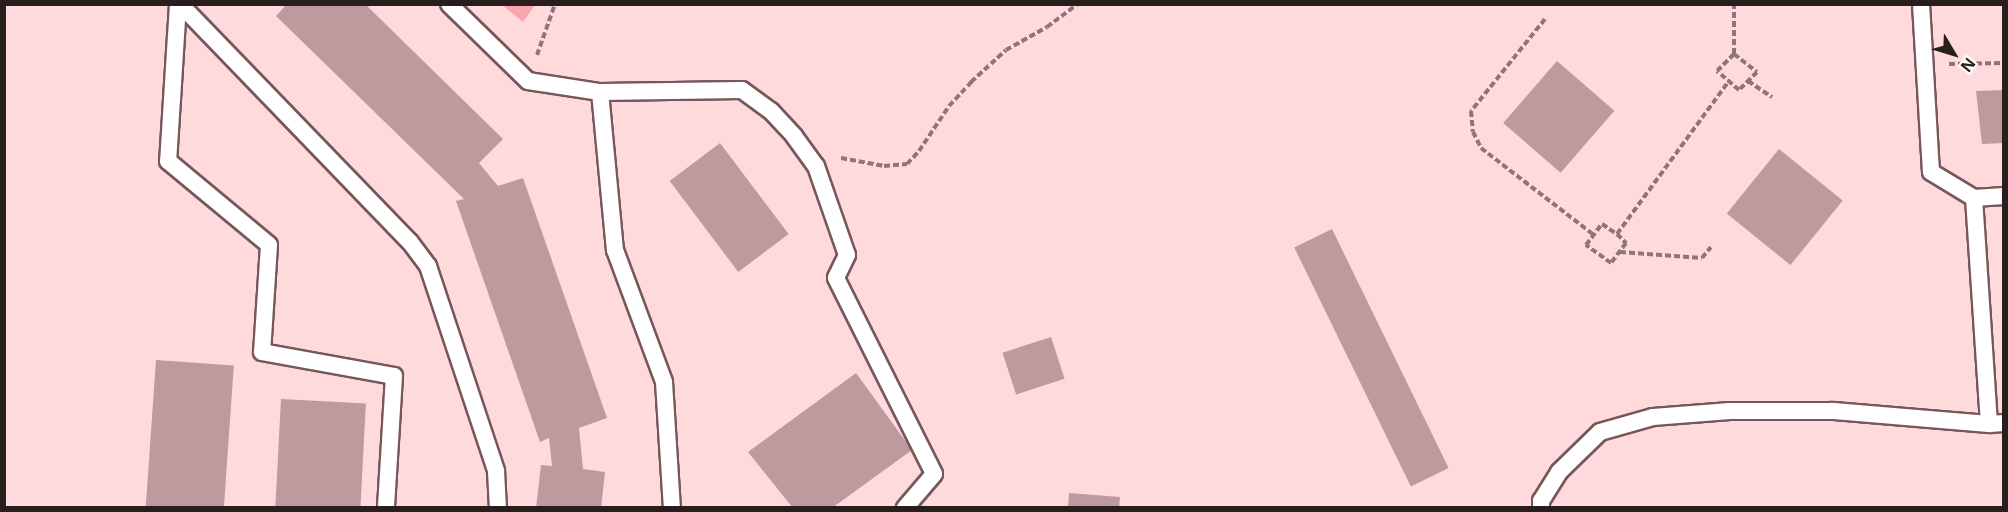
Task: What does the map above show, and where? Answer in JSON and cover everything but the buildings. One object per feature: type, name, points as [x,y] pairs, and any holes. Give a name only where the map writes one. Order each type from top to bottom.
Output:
[{"type":"lane","points":[[179,4],[168,161],[269,245],[262,352],[394,376],[386,507]]},
{"type":"lane","points":[[179,4],[410,242],[428,266],[496,471],[498,507]]},
{"type":"lane","points":[[449,4],[528,81],[600,92],[742,90],[771,111],[794,136],[816,166],[847,255],[836,278],[934,474],[905,507]]},
{"type":"lane","points":[[1921,4],[1931,172],[1974,198],[2004,196]]},
{"type":"lane","points":[[600,92],[615,250],[664,382],[672,507]]},
{"type":"lane","points":[[1541,507],[1541,501],[1559,472],[1600,432],[1653,417],[1730,411],[1833,411],[1996,423],[1974,198]]},
{"type":"path","points":[[528,81],[555,4]]},
{"type":"path","points":[[832,154],[849,162],[884,166],[907,164],[919,152],[949,106],[971,82],[1006,50],[1047,27],[1078,4]]},
{"type":"path","points":[[1734,4],[1734,54],[1717,71],[1739,90],[1757,72],[1734,54]]},
{"type":"path","points":[[1545,19],[1471,111],[1473,132],[1481,148],[1594,235]]},
{"type":"path","points":[[1924,65],[2004,63]]},
{"type":"path","points":[[1617,234],[1729,81]]},
{"type":"path","points":[[1748,81],[1772,98]]},
{"type":"path","points":[[1602,224],[1617,234],[1626,243],[1611,263],[1586,245],[1602,224]]},
{"type":"path","points":[[1619,252],[1702,258],[1711,247]]},
{"type":"shaded area","points":[[535,4],[523,22],[502,5]]}]
